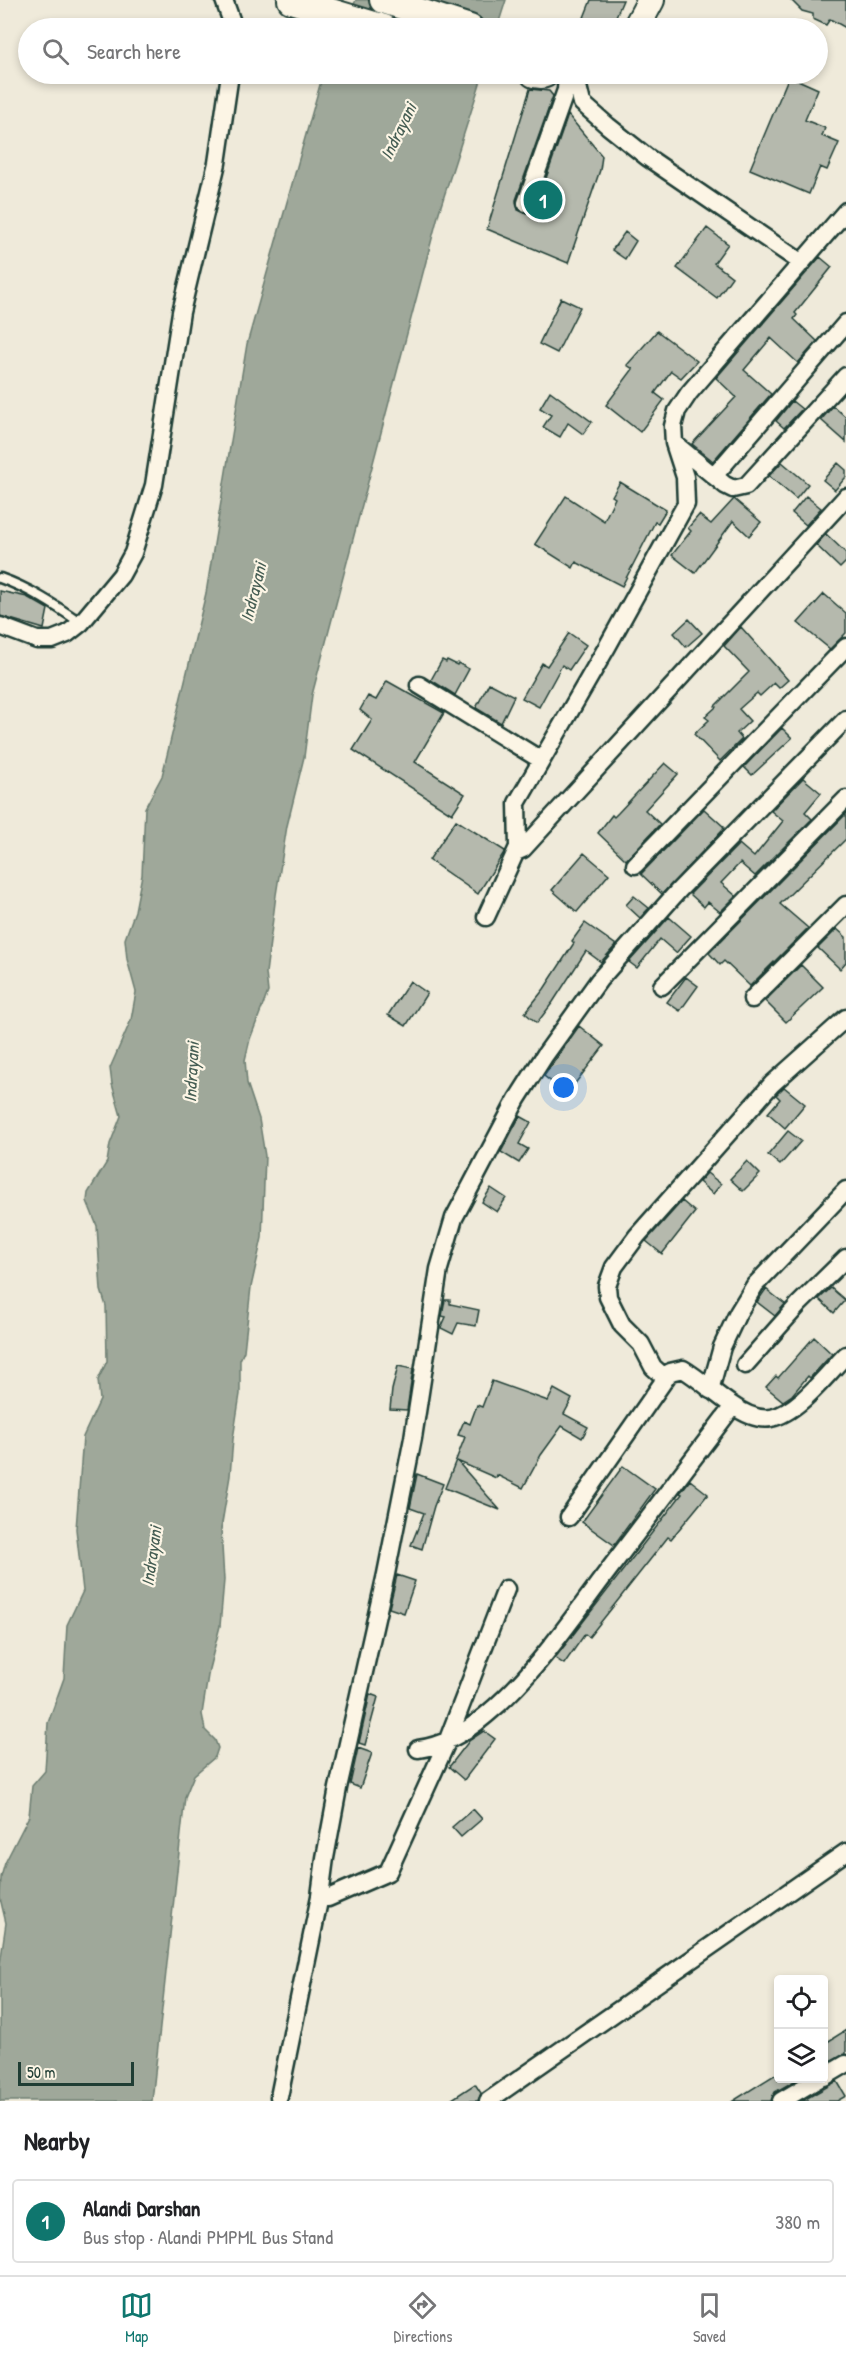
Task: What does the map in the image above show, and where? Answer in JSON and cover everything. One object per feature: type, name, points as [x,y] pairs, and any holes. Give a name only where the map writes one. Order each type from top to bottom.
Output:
[{"type":"main road","points":[[291,0],[351,18]]},
{"type":"main road","points":[[383,0],[439,18]]},
{"type":"main road","points":[[641,18],[651,0]]},
{"type":"street","points":[[224,0],[230,18]]},
{"type":"street","points":[[0,626],[38,640],[52,640],[68,634],[121,575],[133,553],[148,506],[163,434],[181,312],[217,163],[229,84]]},
{"type":"street","points":[[526,203],[566,84]]},
{"type":"street","points":[[577,84],[582,103],[608,126],[647,157],[802,263]]},
{"type":"street","points":[[486,917],[518,847],[517,803],[686,504],[687,489],[673,426],[677,411],[689,393],[846,211]]},
{"type":"street","points":[[714,476],[846,323]]},
{"type":"street","points":[[675,443],[733,489],[746,486],[846,376]]},
{"type":"street","points":[[516,852],[523,849],[846,497]]},
{"type":"street","points":[[634,865],[846,647]]},
{"type":"street","points":[[419,685],[541,760]]},
{"type":"street","points":[[279,2097],[320,1896],[338,1788],[384,1584],[413,1438],[439,1269],[454,1218],[517,1099],[599,980],[679,890],[846,719]]},
{"type":"street","points":[[662,986],[846,799]]},
{"type":"street","points":[[752,999],[846,905]]},
{"type":"street","points":[[664,1377],[653,1367],[639,1341],[622,1325],[608,1297],[607,1286],[614,1267],[651,1220],[772,1084],[846,1018]]},
{"type":"street","points":[[710,1389],[722,1347],[738,1313],[755,1285],[846,1190]]},
{"type":"street","points":[[745,1365],[799,1304],[846,1258]]},
{"type":"street","points":[[569,1517],[664,1377],[676,1369],[683,1369],[733,1406],[758,1418],[771,1418],[798,1404],[846,1355]]},
{"type":"street","points":[[418,1749],[432,1748],[447,1742],[486,1715],[529,1672],[576,1614],[733,1406]]},
{"type":"street","points":[[320,1896],[328,1898],[388,1872],[447,1742],[506,1589]]},
{"type":"street","points":[[488,2101],[846,1852]]},
{"type":"street","points":[[828,2074],[846,2064]]},
{"type":"street","points":[[781,2101],[813,2083]]},
{"type":"lane","points":[[0,578],[15,583],[55,604],[81,622]]},
{"type":"water","points":[[356,0],[506,0],[500,18],[348,18]]},
{"type":"water","name":"Indrayani","points":[[320,84],[480,84],[439,212],[312,695],[304,757],[287,826],[276,895],[266,973],[268,992],[250,1039],[245,1060],[247,1083],[259,1119],[265,1156],[262,1238],[251,1287],[244,1351],[240,1360],[240,1394],[221,1529],[224,1580],[220,1626],[209,1669],[202,1714],[205,1730],[215,1740],[218,1748],[215,1757],[194,1775],[185,1797],[152,2101],[0,2101],[0,1964],[6,1923],[0,1898],[1,1877],[5,1863],[29,1816],[32,1786],[45,1771],[48,1723],[64,1678],[67,1625],[83,1591],[76,1529],[83,1437],[100,1400],[98,1380],[107,1361],[106,1306],[101,1290],[97,1226],[87,1201],[88,1193],[107,1162],[110,1144],[121,1116],[110,1068],[131,1020],[136,992],[127,959],[125,939],[135,911],[142,875],[145,808],[162,776],[206,593],[247,344]]},
{"type":"building","points":[[591,0],[623,0],[615,18],[584,18]]},
{"type":"building","points":[[791,0],[846,0],[846,28],[830,19],[828,22],[828,18],[813,18],[813,14],[802,11]]},
{"type":"building","points":[[786,84],[807,84],[818,89],[805,120],[825,128],[822,136],[839,143],[827,170],[820,167],[809,194],[750,169]]},
{"type":"building","points":[[530,89],[549,91],[553,96],[516,200],[518,210],[527,213],[536,207],[568,115],[602,156],[600,170],[568,263],[487,229]]},
{"type":"building","points":[[707,228],[728,244],[714,263],[732,277],[717,298],[677,268]]},
{"type":"building","points":[[625,232],[636,241],[625,259],[612,250]]},
{"type":"building","points":[[820,257],[832,267],[795,313],[797,315],[794,319],[817,341],[798,363],[771,338],[744,370],[771,394],[713,461],[692,444],[736,397],[716,378]]},
{"type":"building","points":[[561,298],[580,307],[557,353],[539,344]]},
{"type":"building","points":[[657,331],[697,361],[681,378],[671,371],[655,393],[664,400],[640,432],[606,405],[633,369],[627,365]]},
{"type":"building","points":[[550,391],[592,422],[583,434],[568,423],[560,437],[543,427],[551,415],[540,408]]},
{"type":"building","points":[[792,401],[802,409],[784,428],[776,421]]},
{"type":"building","points":[[833,406],[846,417],[846,442],[821,420]]},
{"type":"building","points":[[782,462],[808,484],[796,499],[769,476]]},
{"type":"building","points":[[838,463],[846,470],[846,477],[835,490],[823,480]]},
{"type":"building","points":[[620,482],[666,510],[658,523],[655,522],[622,586],[576,562],[573,568],[535,544],[566,496],[604,521],[615,498],[612,496]]},
{"type":"building","points":[[806,496],[821,508],[806,525],[792,513]]},
{"type":"building","points":[[734,499],[761,522],[749,536],[733,521],[695,573],[672,555],[691,531],[688,528],[699,515],[711,524]]},
{"type":"building","points":[[826,534],[846,553],[846,562],[840,568],[816,545]]},
{"type":"building","points":[[0,591],[27,597],[48,609],[44,629],[0,616]]},
{"type":"building","points":[[824,594],[846,613],[846,633],[830,649],[798,623]]},
{"type":"building","points":[[689,619],[702,633],[686,647],[674,633]]},
{"type":"building","points":[[741,627],[788,680],[779,688],[774,683],[760,696],[757,693],[739,709],[750,721],[737,733],[742,739],[720,761],[694,734],[709,720],[705,717],[749,672],[724,646]]},
{"type":"building","points":[[569,633],[586,645],[569,670],[562,665],[539,707],[522,698],[542,663],[547,666]]},
{"type":"building","points":[[442,660],[457,665],[458,663],[469,669],[455,695],[431,680]]},
{"type":"building","points":[[387,681],[444,713],[415,762],[465,794],[452,814],[353,750],[372,720],[360,710],[368,696],[376,700]]},
{"type":"building","points":[[489,683],[514,696],[501,723],[476,708]]},
{"type":"building","points":[[782,728],[792,738],[752,775],[744,767]]},
{"type":"building","points":[[665,763],[678,774],[645,810],[660,824],[626,860],[598,833],[612,815],[614,817]]},
{"type":"building","points":[[803,778],[821,793],[805,812],[812,819],[755,876],[740,863],[721,883],[736,896],[720,912],[708,902],[704,907],[690,894],[739,844],[754,857],[783,821],[771,811]]},
{"type":"building","points":[[704,809],[724,827],[723,830],[662,894],[641,874]]},
{"type":"building","points":[[846,814],[846,839],[780,904],[808,928],[750,986],[724,961],[720,965],[709,953]]},
{"type":"building","points":[[456,820],[505,851],[478,894],[429,860]]},
{"type":"building","points":[[584,853],[609,874],[577,912],[552,890]]},
{"type":"building","points":[[634,896],[649,908],[640,918],[626,905]]},
{"type":"building","points":[[669,917],[691,936],[676,953],[660,939],[637,968],[629,962]]},
{"type":"building","points":[[585,923],[616,945],[601,962],[586,951],[537,1023],[525,1013],[544,989]]},
{"type":"building","points":[[837,929],[846,937],[846,962],[840,969],[818,948]]},
{"type":"building","points":[[801,965],[823,987],[786,1022],[765,1001]]},
{"type":"building","points":[[686,977],[698,986],[680,1011],[667,1002]]},
{"type":"building","points":[[410,981],[427,993],[406,1026],[388,1015]]},
{"type":"building","points":[[579,1026],[604,1046],[567,1094],[544,1076]]},
{"type":"building","points":[[784,1087],[805,1104],[785,1128],[768,1113],[780,1099],[776,1095]]},
{"type":"building","points":[[520,1116],[531,1122],[519,1144],[528,1149],[519,1163],[501,1152]]},
{"type":"building","points":[[788,1131],[801,1141],[780,1165],[768,1155]]},
{"type":"building","points":[[747,1161],[760,1174],[743,1191],[730,1179]]},
{"type":"building","points":[[707,1173],[721,1184],[713,1194],[699,1182]]},
{"type":"building","points":[[491,1188],[506,1198],[497,1212],[482,1202]]},
{"type":"building","points":[[682,1201],[695,1212],[662,1254],[646,1241]]},
{"type":"building","points":[[831,1288],[845,1300],[834,1313],[819,1299]]},
{"type":"building","points":[[766,1289],[785,1304],[775,1316],[757,1302]]},
{"type":"building","points":[[445,1300],[450,1300],[450,1304],[479,1310],[476,1326],[458,1323],[453,1334],[441,1328],[446,1317],[442,1316]]},
{"type":"building","points":[[814,1337],[832,1354],[810,1378],[808,1376],[792,1395],[783,1401],[766,1387],[776,1376],[778,1378]]},
{"type":"building","points":[[398,1366],[413,1369],[407,1410],[390,1409]]},
{"type":"building","points":[[492,1381],[548,1401],[554,1389],[572,1399],[564,1414],[588,1427],[582,1438],[562,1426],[541,1455],[523,1488],[497,1475],[496,1478],[457,1461],[500,1510],[445,1488],[465,1437],[458,1435],[464,1421],[470,1424],[477,1405],[482,1407]]},
{"type":"building","points":[[623,1466],[655,1489],[614,1545],[582,1522]]},
{"type":"building","points":[[417,1474],[443,1484],[434,1506],[422,1549],[411,1545],[424,1513],[410,1508]]},
{"type":"building","points":[[690,1480],[708,1494],[671,1539],[668,1537],[589,1637],[585,1634],[564,1664],[555,1658],[682,1494],[680,1493]]},
{"type":"building","points":[[397,1575],[415,1581],[404,1613],[389,1608]]},
{"type":"building","points":[[370,1694],[378,1697],[365,1745],[359,1743]]},
{"type":"building","points":[[484,1731],[495,1739],[464,1780],[449,1767],[469,1741]]},
{"type":"building","points":[[358,1748],[372,1753],[360,1788],[350,1784]]},
{"type":"building","points":[[473,1809],[482,1819],[461,1837],[452,1827]]},
{"type":"building","points":[[846,2030],[846,2054],[828,2063],[828,2041]]},
{"type":"building","points":[[774,2075],[774,2083],[791,2083],[775,2092],[771,2101],[733,2101]]},
{"type":"building","points":[[837,2081],[846,2096],[837,2101],[802,2101]]},
{"type":"building","points":[[475,2084],[481,2093],[478,2101],[449,2101]]},
{"type":"place","name":"Alandi Darshan","points":[[543,200]]}]
